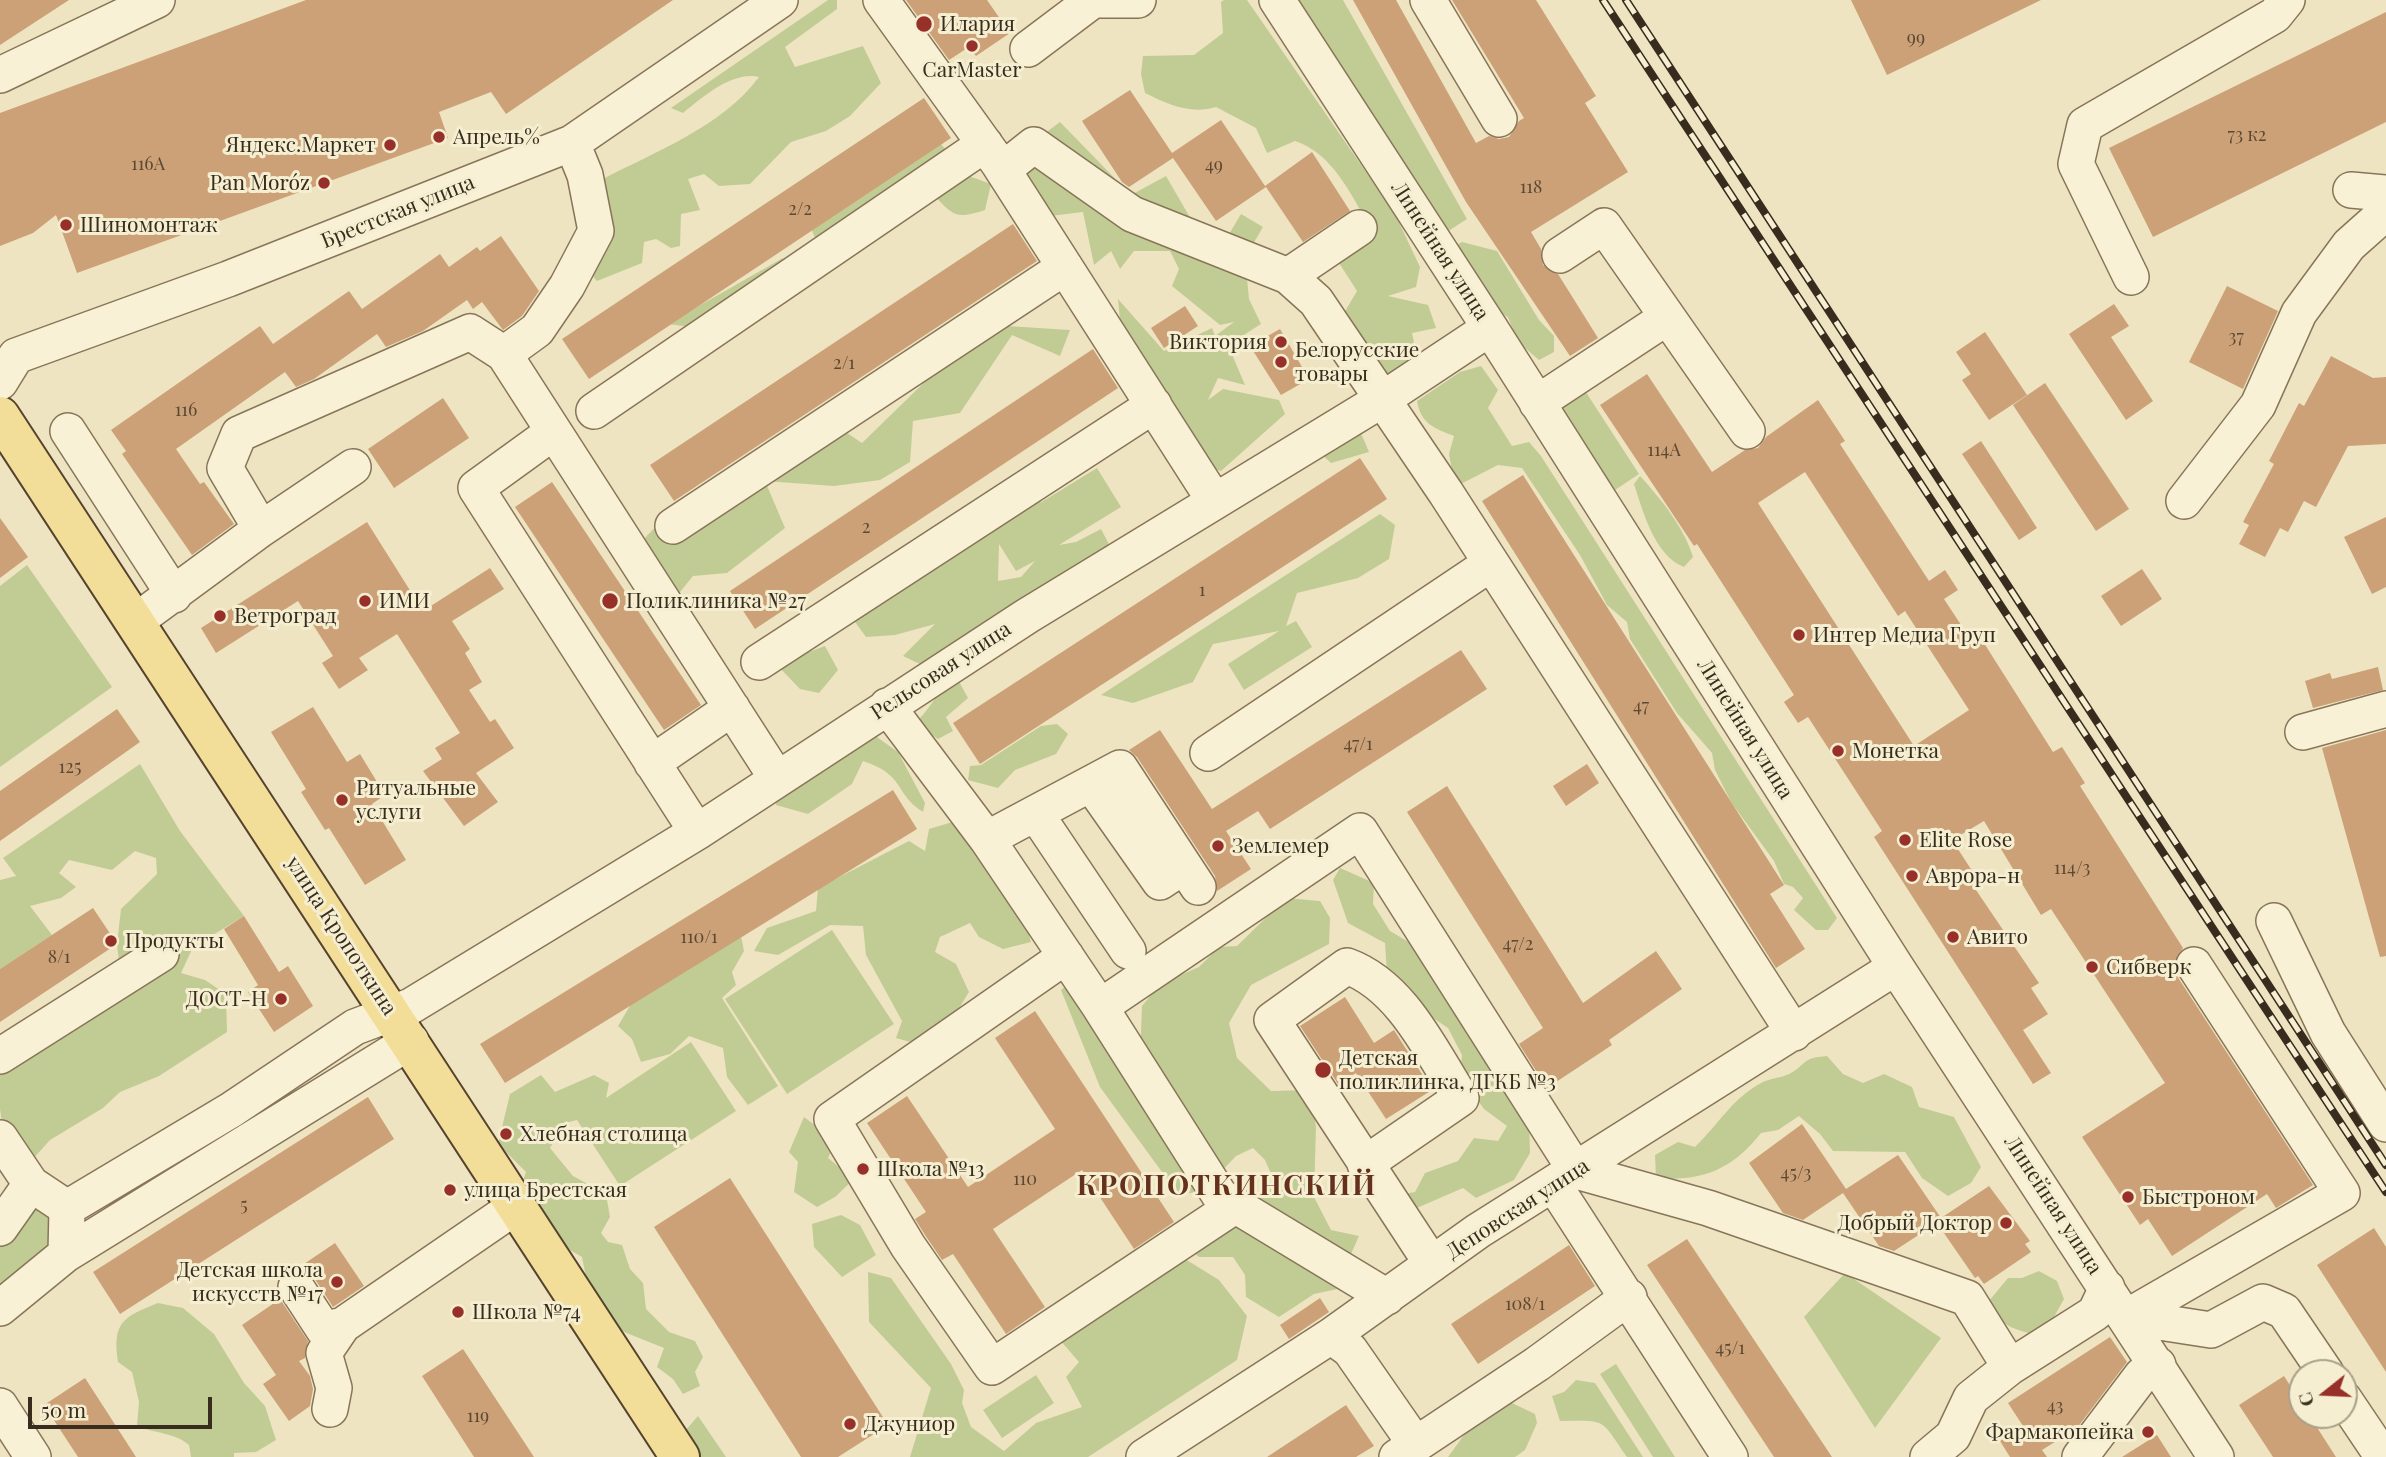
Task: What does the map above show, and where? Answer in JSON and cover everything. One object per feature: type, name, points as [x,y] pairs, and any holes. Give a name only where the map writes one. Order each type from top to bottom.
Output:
[{"type":"main road","name":"улица Кропоткина","points":[[0,415],[680,1457]]},
{"type":"street","points":[[0,75],[157,0]]},
{"type":"street","name":"Брестская улица","points":[[0,382],[16,356],[228,279],[572,143],[780,0]]},
{"type":"street","points":[[881,0],[992,154],[1214,500]]},
{"type":"street","points":[[1028,49],[1093,0]]},
{"type":"street","points":[[1101,0],[1138,0]]},
{"type":"street","name":"Линейная улица","points":[[1277,0],[1490,328],[1896,967],[2216,1457]]},
{"type":"street","points":[[1428,0],[1499,119]]},
{"type":"street","points":[[2131,277],[2076,164],[2085,125],[2275,15],[2287,0]]},
{"type":"street","points":[[504,354],[537,330],[567,286],[596,231],[586,175],[572,143]]},
{"type":"street","points":[[992,154],[1010,164],[1034,145],[1132,214],[1288,276],[1316,301],[1383,399],[1794,1033]]},
{"type":"street","points":[[594,411],[992,154]]},
{"type":"street","points":[[2351,190],[2386,193]]},
{"type":"street","points":[[2184,501],[2258,405],[2299,313],[2349,245],[2386,212]]},
{"type":"street","points":[[1560,255],[1604,226],[1746,431]]},
{"type":"street","points":[[1288,276],[1359,228]]},
{"type":"street","points":[[673,526],[1065,267]]},
{"type":"street","points":[[1537,403],[1666,318]]},
{"type":"street","name":"Рельсовая улица","points":[[401,1027],[411,1006],[697,832],[776,777],[887,706],[1214,500],[1383,399],[1490,328]]},
{"type":"street","points":[[261,529],[225,468],[239,434],[470,331],[504,354],[552,433],[776,777]]},
{"type":"street","points":[[760,662],[1154,405]]},
{"type":"street","points":[[68,431],[174,594]]},
{"type":"street","points":[[552,433],[476,488],[697,832]]},
{"type":"street","points":[[135,621],[261,529],[353,467]]},
{"type":"street","points":[[1208,753],[1490,564]]},
{"type":"street","points":[[887,706],[988,839],[1100,1007],[1220,1196],[1233,1207],[1387,1297]]},
{"type":"street","points":[[652,763],[732,708]]},
{"type":"street","points":[[2303,732],[2386,709]]},
{"type":"street","points":[[988,839],[1120,768],[1191,876]]},
{"type":"street","points":[[1036,814],[1128,951]]},
{"type":"street","points":[[1100,1007],[1360,831],[1565,1178],[1615,1280],[1629,1297],[1730,1457]]},
{"type":"street","points":[[2274,921],[2329,1033],[2386,1124]]},
{"type":"street","points":[[0,1056],[161,954]]},
{"type":"street","points":[[1066,956],[831,1119],[908,1246],[992,1367],[1233,1207]]},
{"type":"street","points":[[2127,1317],[2342,1193],[2194,965]]},
{"type":"street","points":[[1365,1164],[1461,1098],[1404,1009],[1369,974],[1347,966],[1272,1020],[1365,1164],[1432,1264]]},
{"type":"street","name":"Деповская улица","points":[[1144,1457],[1331,1336],[1478,1231],[1896,967]]},
{"type":"street","points":[[67,1208],[231,1110],[355,1027],[401,1027]]},
{"type":"street","points":[[0,1308],[66,1254],[249,1140],[401,1027]]},
{"type":"street","points":[[231,1110],[249,1140]]},
{"type":"street","points":[[0,1138],[31,1184],[67,1208]]},
{"type":"street","points":[[1565,1178],[1707,1208],[1967,1298],[2010,1367]]},
{"type":"street","points":[[0,1228],[31,1184]]},
{"type":"street","points":[[296,1287],[324,1330],[343,1325],[515,1207]]},
{"type":"street","points":[[66,1254],[67,1208]]},
{"type":"street","points":[[1928,1457],[1953,1436],[1971,1398],[2010,1367],[2095,1313],[2107,1289]]},
{"type":"street","points":[[1331,1336],[1350,1350],[1406,1451],[1629,1297]]},
{"type":"street","points":[[2127,1317],[2211,1330],[2263,1302],[2284,1311],[2317,1359]]},
{"type":"street","points":[[330,1409],[334,1388],[324,1353],[343,1325]]},
{"type":"street","points":[[2080,1457],[2143,1375],[2158,1365]]},
{"type":"street","points":[[0,1406],[33,1457]]},
{"type":"street","points":[[2358,1420],[2383,1457]]},
{"type":"green space","points":[[828,0],[837,0],[837,9],[785,47],[795,67],[863,46],[881,83],[850,116],[826,131],[791,142],[750,184],[719,186],[704,174],[688,179],[700,210],[681,214],[680,246],[671,248],[656,239],[644,242],[642,263],[597,281],[589,272],[601,180],[686,137],[726,110],[744,95],[759,77],[749,76],[728,82],[683,113],[671,108]]},
{"type":"green space","points":[[1247,0],[1395,214],[1420,267],[1416,287],[1388,296],[1428,305],[1436,328],[1412,333],[1414,354],[1411,362],[1401,374],[1376,391],[1341,318],[1357,291],[1334,255],[1369,225],[1330,164],[1308,147],[1295,141],[1267,153],[1256,128],[1216,107],[1188,109],[1145,93],[1141,74],[1143,56],[1194,55],[1223,33],[1221,2]]},
{"type":"green space","points":[[1292,0],[1343,0],[1467,219],[1442,235]]},
{"type":"green space","points":[[1060,122],[1131,195],[1166,176],[1199,233],[1228,236],[1241,214],[1263,227],[1245,258],[1249,299],[1261,324],[1228,345],[1245,385],[1218,378],[1208,400],[1223,389],[1279,400],[1285,414],[1221,471],[1200,464],[1122,342],[1118,299],[1164,351],[1212,328],[1215,336],[1234,322],[1220,325],[1172,286],[1179,269],[1170,251],[1134,251],[1120,269],[1111,251],[1094,265],[1083,212],[1042,217],[1020,152]]},
{"type":"green space","points":[[937,139],[966,175],[991,184],[985,210],[968,215],[957,214],[935,196],[817,243],[811,228]]},
{"type":"green space","points":[[1462,242],[1497,251],[1539,320],[1554,336],[1554,352],[1539,360],[1517,341],[1508,317],[1485,305],[1455,246]]},
{"type":"green space","points":[[783,258],[785,297],[725,331],[667,324]]},
{"type":"green space","points":[[1007,326],[1070,330],[1060,356],[1012,335],[960,413],[913,421],[910,462],[880,480],[834,486],[765,481],[785,528],[727,573],[693,576],[676,597],[636,547],[673,509],[817,413],[862,443],[977,331]]},
{"type":"green space","points":[[1481,366],[1498,390],[1488,408],[1512,446],[1529,442],[1541,456],[1837,918],[1828,930],[1816,930],[1794,910],[1803,898],[1793,887],[1784,884],[1774,861],[1731,802],[1715,770],[1712,753],[1677,713],[1630,639],[1627,622],[1607,605],[1580,555],[1522,468],[1498,465],[1455,487],[1449,454],[1454,436],[1425,420],[1417,401],[1460,372]]},
{"type":"green space","points":[[1580,383],[1639,474],[1609,494],[1558,403]]},
{"type":"green space","points":[[1357,424],[1369,452],[1331,463],[1318,451]]},
{"type":"green space","points":[[1097,468],[1121,507],[1059,545],[1076,542],[1101,529],[1112,550],[922,665],[903,656],[935,624],[895,635],[866,637],[850,615],[1051,483],[1040,503]],"holes":[[[999,544],[1016,571],[1035,561],[1021,577],[998,581]]]},
{"type":"green space","points":[[1640,476],[1664,504],[1684,535],[1693,557],[1684,567],[1665,553],[1652,532],[1634,484]]},
{"type":"green space","points":[[1380,514],[1395,525],[1389,559],[1358,578],[1297,593],[1286,626],[1296,621],[1312,647],[1244,690],[1228,664],[1279,631],[1213,644],[1193,682],[1133,703],[1101,695]]},
{"type":"green space","points":[[27,565],[112,687],[0,767],[0,586]]},
{"type":"green space","points":[[825,646],[838,670],[819,693],[800,689],[776,664]]},
{"type":"green space","points":[[957,678],[968,698],[946,717],[953,731],[938,739],[915,723],[944,688]]},
{"type":"green space","points":[[1057,724],[1068,734],[1056,754],[1015,770],[998,788],[968,780],[970,766],[981,765],[1041,726]]},
{"type":"green space","points":[[874,735],[898,752],[925,803],[923,812],[907,798],[886,772],[863,761],[852,784],[808,814],[776,805],[778,786]]},
{"type":"green space","points":[[140,764],[180,831],[244,916],[193,947],[181,973],[205,980],[226,994],[227,1032],[159,1076],[120,1092],[103,1108],[50,1140],[32,1160],[5,1146],[0,1109],[0,1058],[121,980],[117,944],[121,909],[157,874],[156,858],[135,851],[112,870],[69,860],[59,873],[76,887],[61,898],[30,906],[52,935],[0,969],[0,880],[16,876],[3,858]]},
{"type":"green space","points":[[959,820],[1020,899],[1031,942],[1003,949],[979,937],[970,923],[940,937],[935,952],[956,964],[969,992],[943,1034],[925,1046],[896,1038],[902,1021],[866,955],[863,926],[830,925],[778,955],[754,951],[767,928],[816,911],[818,888],[909,841],[925,851],[929,829]]},
{"type":"green space","points":[[1340,868],[1374,883],[1373,904],[1390,931],[1429,954],[1529,1119],[1530,1153],[1514,1180],[1476,1198],[1463,1188],[1403,1214],[1397,1195],[1415,1192],[1425,1173],[1458,1161],[1474,1138],[1498,1141],[1507,1126],[1484,1109],[1460,1075],[1462,1055],[1448,1028],[1388,988],[1385,943],[1348,923],[1333,880]]},
{"type":"green space","points":[[1286,898],[1320,901],[1330,918],[1329,944],[1251,985],[1229,1023],[1237,1058],[1271,1091],[1310,1090],[1316,1127],[1314,1197],[1331,1230],[1359,1236],[1351,1254],[1329,1263],[1347,1287],[1314,1294],[1279,1317],[1246,1297],[1245,1275],[1233,1257],[1199,1257],[1186,1246],[1235,1217],[1257,1200],[1273,1178],[1265,1160],[1253,1148],[1236,1156],[1202,1192],[1178,1194],[1100,1087],[1061,990],[1072,980],[1140,1058],[1142,1006],[1160,984],[1199,967],[1219,947],[1237,946]]},
{"type":"green space","points":[[832,930],[894,1024],[787,1094],[725,999]]},
{"type":"green space","points":[[741,936],[744,951],[732,972],[736,985],[722,998],[778,1086],[748,1105],[727,1077],[723,1048],[689,1036],[670,1054],[641,1062],[632,1039],[618,1026],[631,1004]]},
{"type":"green space","points":[[691,1042],[736,1111],[620,1186],[577,1120],[565,1123],[550,1148],[573,1176],[606,1194],[610,1217],[601,1233],[608,1242],[622,1245],[630,1269],[643,1283],[646,1309],[669,1332],[695,1341],[703,1357],[695,1372],[700,1386],[683,1394],[673,1379],[657,1367],[664,1348],[602,1323],[592,1307],[582,1257],[542,1234],[516,1200],[526,1172],[498,1144],[510,1094],[541,1075],[555,1092],[594,1075],[609,1083],[606,1098]]},
{"type":"green space","points":[[1827,1056],[1843,1074],[1863,1083],[1884,1074],[1912,1087],[1919,1107],[1954,1117],[1981,1167],[1971,1183],[1948,1196],[1922,1178],[1905,1152],[1833,1151],[1820,1134],[1799,1116],[1778,1130],[1761,1133],[1739,1156],[1715,1170],[1688,1178],[1656,1178],[1655,1155],[1678,1142],[1695,1147],[1734,1103],[1752,1088],[1789,1074],[1808,1060]]},
{"type":"green space","points":[[804,1117],[836,1141],[828,1158],[854,1179],[835,1197],[817,1207],[794,1192],[798,1162],[789,1152]]},
{"type":"green space","points":[[31,1184],[58,1202],[45,1273],[26,1310],[0,1316],[0,1228]]},
{"type":"green space","points":[[841,1215],[860,1225],[876,1255],[842,1277],[814,1247],[812,1224]]},
{"type":"green space","points":[[1177,1254],[1219,1280],[1247,1316],[1237,1360],[1088,1457],[910,1457],[931,1388],[869,1322],[868,1272],[891,1278],[951,1364],[964,1390],[962,1403],[971,1427],[1004,1451],[1036,1423],[1082,1407],[1066,1377],[1079,1362],[1059,1339],[1081,1296],[1116,1261],[1146,1271]]},
{"type":"green space","points":[[2039,1271],[2057,1281],[2064,1299],[2054,1317],[2033,1334],[2018,1330],[2000,1320],[1988,1302],[2008,1278],[2022,1278]]},
{"type":"green space","points":[[1845,1273],[1941,1338],[1875,1428],[1804,1317]]},
{"type":"green space","points":[[158,1303],[183,1308],[214,1334],[244,1383],[265,1406],[276,1440],[256,1452],[234,1453],[234,1457],[191,1457],[189,1445],[183,1441],[137,1426],[139,1402],[132,1372],[118,1362],[117,1338],[119,1329],[128,1317]]},
{"type":"green space","points":[[1616,1364],[1675,1457],[1653,1457],[1600,1374]]},
{"type":"green space","points":[[1036,1375],[1054,1403],[1002,1438],[983,1410]]},
{"type":"green space","points":[[1576,1380],[1595,1383],[1643,1457],[1627,1457],[1602,1424],[1560,1421],[1552,1396],[1564,1392]]},
{"type":"green space","points":[[1504,1403],[1512,1403],[1535,1414],[1537,1423],[1525,1450],[1515,1457],[1448,1457],[1464,1435]]},
{"type":"green space","points":[[698,1416],[726,1457],[701,1457],[685,1431]]},
{"type":"building","points":[[0,0],[69,0],[0,45]]},
{"type":"building","points":[[306,0],[673,0],[506,114],[491,92],[439,112],[448,138],[77,273],[56,215],[33,233],[0,246],[0,113]]},
{"type":"building","points":[[906,0],[987,0],[1010,33],[976,56],[969,47],[949,60]]},
{"type":"building","points":[[1353,0],[1396,0],[1476,143],[1489,136],[1499,139],[1509,137],[1524,118],[1452,0],[1536,0],[1596,96],[1585,103],[1628,172],[1531,232],[1541,249],[1543,265],[1558,274],[1598,338],[1570,356],[1466,202]]},
{"type":"building","points":[[1851,0],[2041,0],[1887,75]]},
{"type":"building","points":[[2386,12],[2386,122],[2153,237],[2109,148]]},
{"type":"building","points":[[1130,90],[1172,153],[1221,120],[1265,186],[1312,152],[1350,211],[1303,242],[1266,187],[1216,221],[1173,158],[1129,187],[1122,182],[1082,121]]},
{"type":"building","points":[[924,98],[951,138],[589,379],[562,339]]},
{"type":"building","points":[[1013,224],[1037,261],[674,501],[650,465]]},
{"type":"building","points":[[501,236],[539,291],[522,316],[503,330],[482,302],[473,309],[467,300],[423,331],[386,347],[377,334],[314,379],[296,387],[285,372],[176,449],[200,484],[204,482],[234,524],[192,555],[122,454],[126,451],[111,430],[260,326],[273,344],[349,291],[362,309],[440,254],[449,267],[477,247],[480,251]]},
{"type":"building","points":[[2227,286],[2278,311],[2243,389],[2189,362]]},
{"type":"building","points":[[2114,304],[2129,326],[2111,337],[2153,401],[2126,420],[2069,334]]},
{"type":"building","points":[[1185,306],[1198,326],[1164,348],[1151,328]]},
{"type":"building","name":"Белорусские товары","points":[[1280,329],[1309,379],[1281,395],[1250,346]]},
{"type":"building","points":[[1985,332],[2027,395],[1989,420],[1962,380],[1971,374],[1956,352]]},
{"type":"building","points":[[1093,349],[1118,388],[755,629],[730,591]]},
{"type":"building","points":[[2331,356],[2373,378],[2386,377],[2386,444],[2348,446],[2316,507],[2304,501],[2288,532],[2280,528],[2265,557],[2239,544],[2249,525],[2243,522],[2274,464],[2269,461],[2299,403],[2304,406]]},
{"type":"building","points":[[1647,374],[1712,472],[1745,450],[1758,448],[1766,437],[1818,400],[1845,441],[1840,444],[1929,581],[1945,570],[1958,590],[1944,599],[1969,637],[1977,632],[2053,752],[2062,747],[2085,783],[2080,786],[2183,948],[2173,966],[2177,976],[2313,1185],[2276,1208],[2267,1194],[2172,1256],[2148,1219],[2140,1225],[2082,1137],[2165,1083],[2051,909],[2041,915],[1984,821],[1952,840],[1982,886],[1976,890],[2039,983],[2031,988],[2048,1014],[2023,1030],[2051,1073],[2033,1084],[1874,837],[1882,831],[1808,717],[1798,723],[1784,702],[1794,695],[1697,544],[1694,546],[1600,405]],"holes":[[[1805,472],[1898,616],[1905,611],[1969,710],[1914,746],[1758,503]]]},
{"type":"building","points":[[2045,383],[2129,509],[2096,531],[2013,405]]},
{"type":"building","points":[[443,398],[469,438],[394,488],[368,449]]},
{"type":"building","points":[[1981,441],[2037,528],[2019,540],[1962,454]]},
{"type":"building","points":[[1360,458],[1387,499],[980,764],[953,723]]},
{"type":"building","points":[[1523,475],[1784,885],[1770,894],[1805,949],[1776,968],[1482,501]]},
{"type":"building","name":"Поликлиника №27","points":[[552,482],[701,705],[664,730],[515,507]]},
{"type":"building","points":[[2386,517],[2386,587],[2372,594],[2344,537]]},
{"type":"building","points":[[0,518],[28,557],[0,578]]},
{"type":"building","points":[[367,522],[423,611],[490,568],[504,589],[452,621],[470,649],[465,653],[482,682],[469,690],[490,722],[495,719],[514,748],[476,773],[498,802],[464,826],[423,771],[442,759],[435,748],[460,733],[397,634],[359,658],[368,670],[339,689],[322,663],[333,656],[298,601],[216,653],[201,628]]},
{"type":"building","points":[[2142,569],[2162,599],[2121,626],[2101,596]]},
{"type":"building","points":[[1461,650],[1487,689],[1270,829],[1258,811],[1226,831],[1251,869],[1217,891],[1215,876],[1137,757],[1129,750],[1160,730],[1212,809]]},
{"type":"building","points":[[2378,667],[2383,690],[2313,708],[2305,681],[2330,673],[2332,679]]},
{"type":"building","name":"Ритуальные услуги","points":[[313,707],[347,762],[360,754],[385,795],[372,804],[406,860],[365,885],[329,828],[325,830],[301,792],[306,789],[271,732]]},
{"type":"building","points":[[117,709],[140,742],[0,841],[0,791]]},
{"type":"building","points":[[2386,730],[2386,956],[2380,957],[2322,748]]},
{"type":"building","points":[[1587,764],[1599,783],[1566,806],[1553,786]]},
{"type":"building","points":[[1447,786],[1583,1003],[1656,951],[1682,989],[1609,1040],[1612,1045],[1547,1088],[1519,1044],[1543,1028],[1407,812]]},
{"type":"building","points":[[893,790],[917,829],[505,1083],[480,1044]]},
{"type":"building","points":[[93,908],[117,944],[0,1022],[0,969]]},
{"type":"building","points":[[244,916],[279,972],[288,966],[313,1006],[274,1032],[248,992],[258,985],[224,929]]},
{"type":"building","points":[[1345,997],[1374,1043],[1394,1030],[1432,1090],[1386,1119],[1356,1073],[1338,1084],[1300,1026]]},
{"type":"building","points":[[1035,1011],[1174,1222],[1134,1249],[1082,1170],[993,1229],[1045,1307],[1006,1334],[953,1254],[942,1260],[925,1235],[915,1219],[926,1212],[867,1123],[907,1096],[968,1187],[1055,1129],[995,1038]]},
{"type":"building","points":[[368,1097],[394,1139],[120,1314],[93,1272]]},
{"type":"building","points":[[1802,1124],[1846,1189],[1898,1155],[1941,1218],[1989,1186],[2030,1241],[2025,1244],[2031,1252],[1984,1284],[1978,1276],[1975,1278],[1937,1223],[1894,1251],[1879,1246],[1843,1193],[1803,1220],[1783,1213],[1749,1163]]},
{"type":"building","points":[[730,1178],[888,1425],[838,1457],[801,1457],[654,1227]]},
{"type":"building","points":[[2374,1228],[2386,1247],[2386,1372],[2317,1265]]},
{"type":"building","points":[[1687,1239],[1832,1457],[1774,1457],[1647,1265]]},
{"type":"building","name":"Детская школа искусств №17","points":[[335,1243],[364,1286],[333,1307],[313,1276],[301,1266]]},
{"type":"building","points":[[1569,1245],[1595,1286],[1478,1364],[1451,1324]]},
{"type":"building","points":[[1320,1298],[1329,1312],[1289,1339],[1280,1325]]},
{"type":"building","points":[[280,1299],[308,1341],[305,1358],[299,1361],[310,1376],[313,1389],[310,1406],[289,1421],[263,1384],[276,1375],[242,1325]]},
{"type":"building","points":[[2110,1337],[2127,1362],[2077,1428],[2042,1450],[2047,1457],[2010,1457],[2000,1441],[2023,1426],[2008,1403]]},
{"type":"building","points":[[463,1349],[534,1457],[474,1457],[422,1376]]},
{"type":"building","points":[[2284,1376],[2288,1382],[2288,1429],[2318,1429],[2336,1457],[2273,1457],[2239,1405]]},
{"type":"building","points":[[85,1378],[136,1457],[78,1457],[44,1405]]},
{"type":"building","points":[[1346,1405],[1374,1446],[1356,1457],[1267,1457]]},
{"type":"building","points":[[2157,1435],[2171,1457],[2122,1457]]},
{"type":"railway","points":[[1603,0],[2386,1192]]},
{"type":"railway","points":[[1626,0],[2386,1165]]},
{"type":"place","name":"Илария","points":[[924,24]]},
{"type":"place","name":"CarMaster","points":[[972,46]]},
{"type":"place","name":"Апрель%","points":[[439,137]]},
{"type":"place","name":"Яндекс.Маркет","points":[[390,145]]},
{"type":"place","name":"Pan Moróz","points":[[324,183]]},
{"type":"place","name":"Шиномонтаж","points":[[66,225]]},
{"type":"place","name":"Виктория","points":[[1281,342]]},
{"type":"place","name":"Белорусские товары","points":[[1281,362]]},
{"type":"place","name":"ИМИ","points":[[365,601]]},
{"type":"place","name":"Поликлиника №27","points":[[610,601]]},
{"type":"place","name":"Ветроград","points":[[220,616]]},
{"type":"place","name":"Интер Медиа Груп","points":[[1799,635]]},
{"type":"place","name":"Монетка","points":[[1838,751]]},
{"type":"place","name":"Ритуальные услуги","points":[[342,800]]},
{"type":"place","name":"Elite Rose","points":[[1905,840]]},
{"type":"place","name":"Землемер","points":[[1218,846]]},
{"type":"place","name":"Аврора-н","points":[[1912,876]]},
{"type":"place","name":"Авито","points":[[1953,937]]},
{"type":"place","name":"Продукты","points":[[111,941]]},
{"type":"place","name":"Сибверк","points":[[2092,967]]},
{"type":"place","name":"ДОСТ-Н","points":[[281,999]]},
{"type":"place","name":"Детская поликлинка, ДГКБ №3","points":[[1323,1070]]},
{"type":"place","name":"Хлебная столица","points":[[506,1134]]},
{"type":"place","name":"Школа №13","points":[[863,1169]]},
{"type":"place","name":"улица Брестская","points":[[450,1190]]},
{"type":"place","name":"Быстроном","points":[[2128,1197]]},
{"type":"place","name":"Добрый Доктор","points":[[2006,1223]]},
{"type":"place","name":"Детская школа искусств №17","points":[[337,1282]]},
{"type":"place","name":"Школа №74","points":[[458,1312]]},
{"type":"place","name":"Джуниор","points":[[850,1424]]},
{"type":"place","name":"Фармакопейка","points":[[2148,1432]]},
{"type":"district","name":"КРОПОТКИНСКИЙ","points":[[1227,1186]]}]
